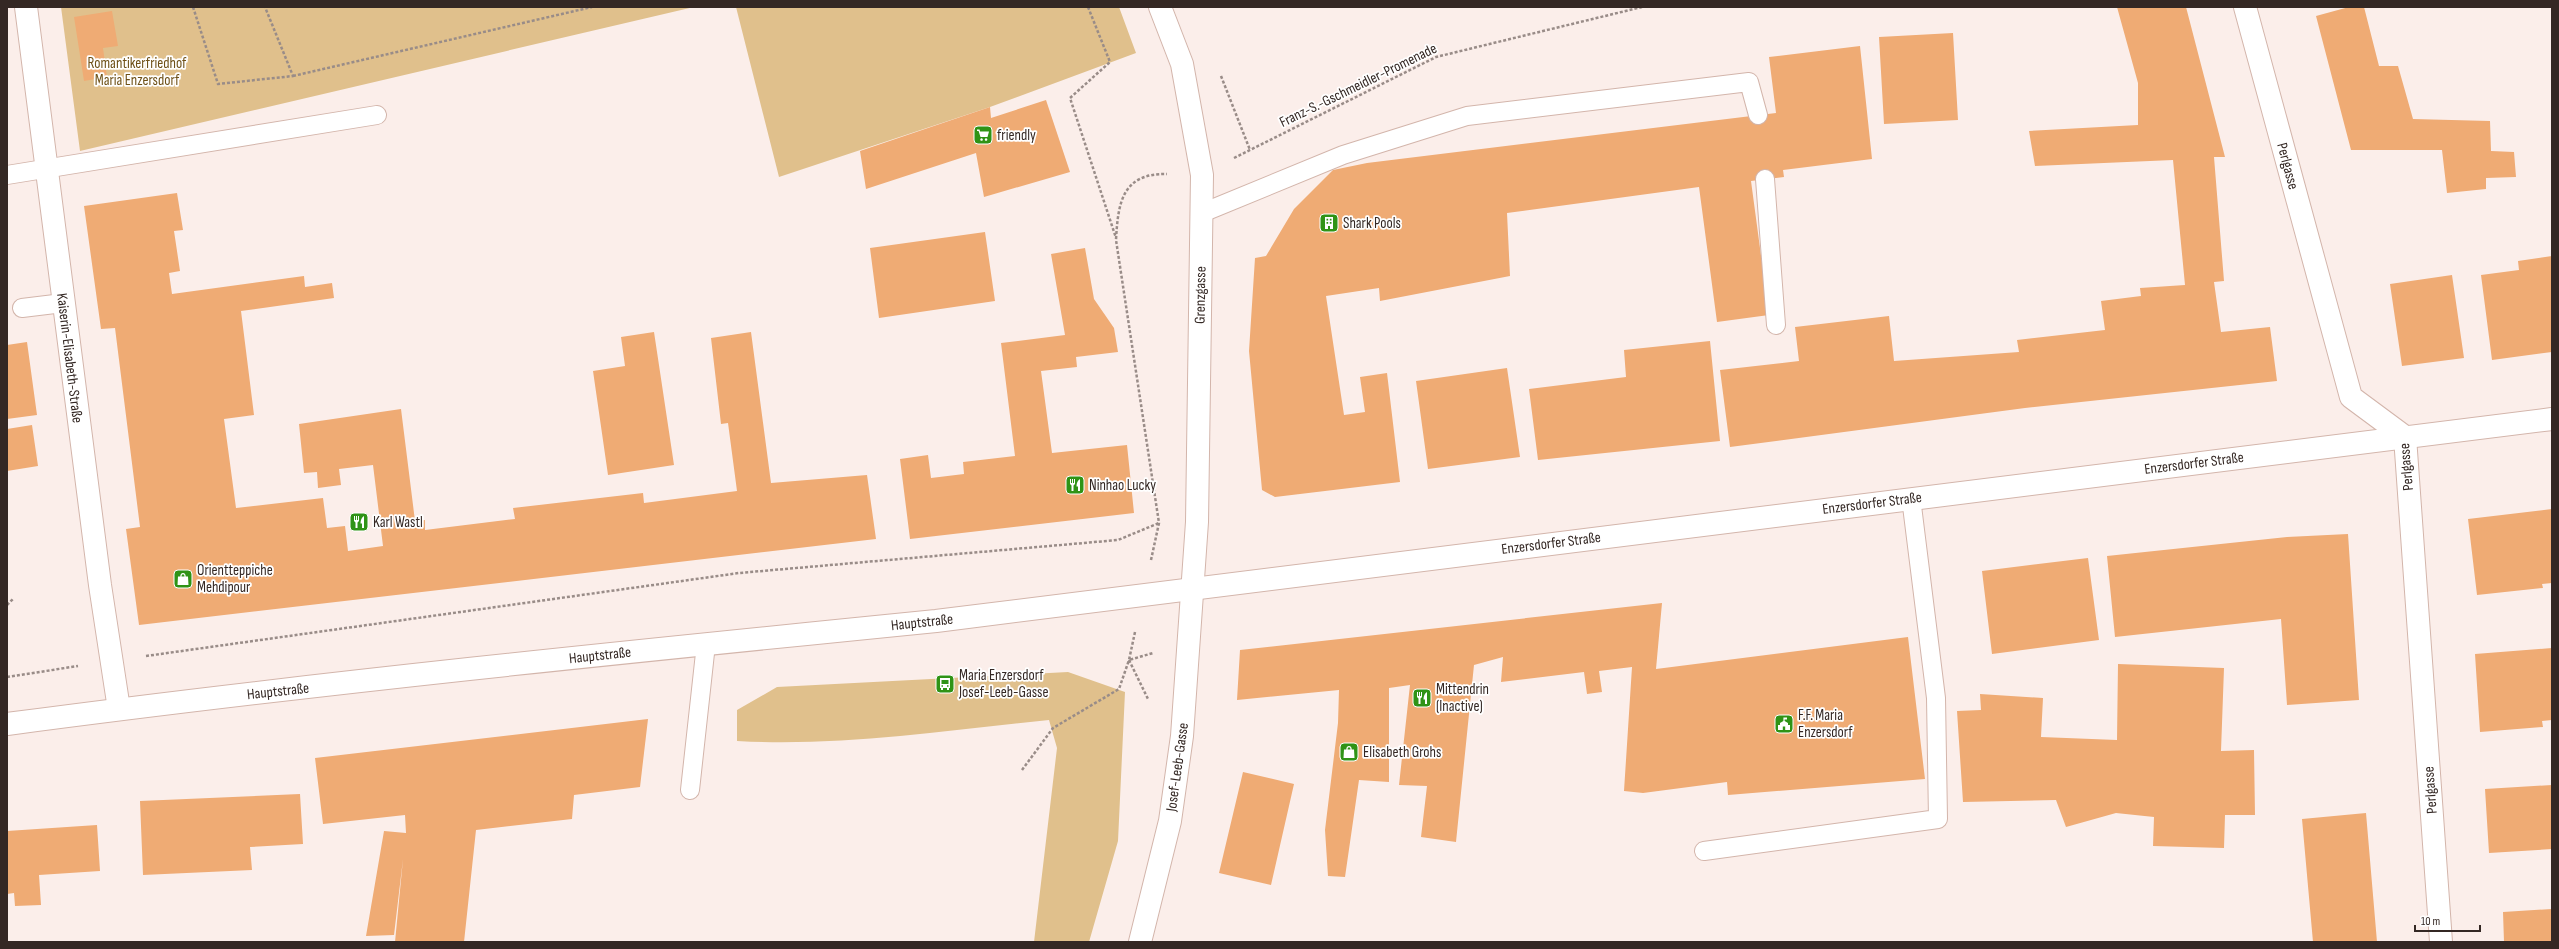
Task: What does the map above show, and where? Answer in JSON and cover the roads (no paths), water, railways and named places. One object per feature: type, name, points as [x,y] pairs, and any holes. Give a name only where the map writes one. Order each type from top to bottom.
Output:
[{"type":"street","name":"Kaiserin-Elisabeth-Straße","points":[[26,7],[63,302],[111,661],[119,709]]},
{"type":"street","name":"Grenzgasse","points":[[1160,7],[1182,64],[1202,175],[1197,522],[1193,589]]},
{"type":"street","name":"Perlgasse","points":[[2244,7],[2351,397],[2405,437],[2441,942]]},
{"type":"street","name":"Enzersdorfer Straße","points":[[1193,589],[1911,498],[2552,420]]},
{"type":"street","name":"Hauptstraße","points":[[7,724],[119,709],[706,644],[936,621],[1193,589]]},
{"type":"street","name":"Josef-Leeb-Gasse","points":[[1140,942],[1170,821],[1182,736],[1193,589]]},
{"type":"lane","points":[[1202,213],[1343,155],[1467,116],[1749,82],[1758,115]]},
{"type":"lane","points":[[7,175],[46,170],[377,115]]},
{"type":"lane","points":[[1765,179],[1776,325]]},
{"type":"lane","points":[[22,308],[63,302]]},
{"type":"lane","points":[[1704,851],[1938,819],[1936,698],[1911,498]]},
{"type":"lane","points":[[690,790],[706,644]]},
{"type":"place","name":"friendly","points":[[983,135]]},
{"type":"place","name":"Shark Pools","points":[[1329,223]]},
{"type":"place","name":"Ninhao Lucky","points":[[1075,485]]},
{"type":"place","name":"Karl Wastl","points":[[359,522]]},
{"type":"place","name":"Orientteppiche Mehdipour","points":[[183,579]]},
{"type":"place","name":"Maria Enzersdorf Josef-Leeb-Gasse","points":[[945,684]]},
{"type":"place","name":"Mittendrin (Inactive)","points":[[1422,698]]},
{"type":"place","name":"F.F. Maria Enzersdorf","points":[[1784,724]]},
{"type":"place","name":"Elisabeth Grohs","points":[[1349,752]]},
{"type":"park label","name":"Romantikerfriedhof Maria Enzersdorf","points":[[137,72]]}]
